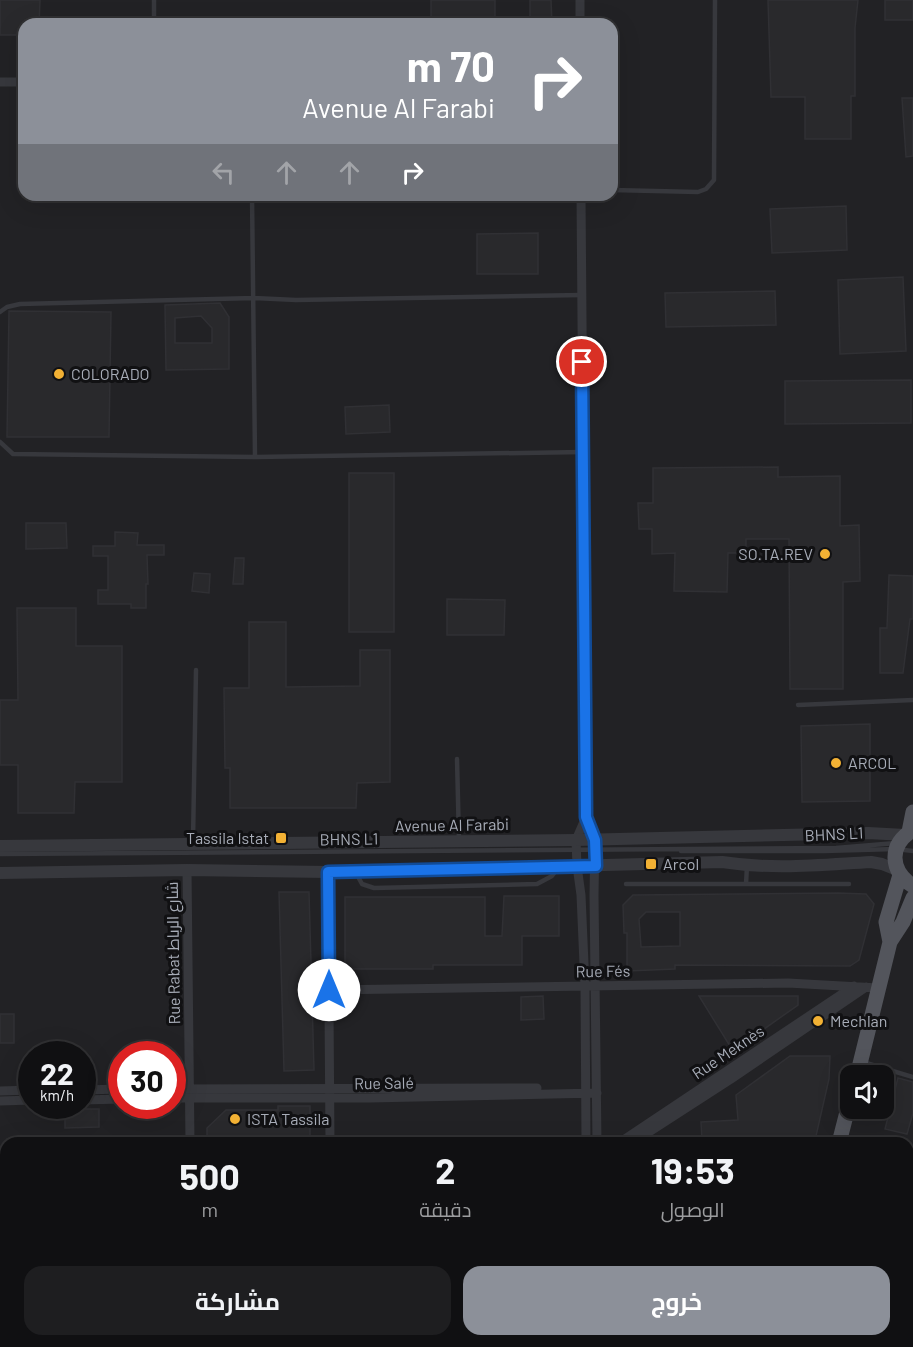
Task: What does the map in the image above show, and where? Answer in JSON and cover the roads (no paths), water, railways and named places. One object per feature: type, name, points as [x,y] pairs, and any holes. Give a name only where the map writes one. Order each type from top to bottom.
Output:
[{"type":"main road","points":[[890,942],[886,921],[898,872],[895,860],[906,839],[913,812]]},
{"type":"main road","points":[[898,872],[913,886]]},
{"type":"main road","points":[[859,1065],[872,987],[890,942],[903,922],[913,898]]},
{"type":"main road","points":[[841,1137],[845,1119]]},
{"type":"street","points":[[580,0],[580,18]]},
{"type":"street","points":[[0,82],[18,82]]},
{"type":"street","points":[[581,201],[586,817],[595,846],[596,866],[594,895],[597,1137]]},
{"type":"street","points":[[586,817],[576,846],[581,895],[585,987],[586,1137]]},
{"type":"street","name":"Avenue Al Farabi","points":[[0,846],[459,841],[595,846],[868,833],[906,839]]},
{"type":"street","points":[[0,873],[187,870],[328,872],[558,868],[722,862],[747,866],[799,868],[871,862],[882,864],[898,872]]},
{"type":"street","name":"Rue Rabat شارع الرباط","points":[[187,870],[190,1137]]},
{"type":"street","points":[[328,872],[330,1137]]},
{"type":"street","name":"Rue Fés","points":[[329,990],[788,983],[872,987]]},
{"type":"street","name":"Rue Meknès","points":[[629,1137],[854,986]]},
{"type":"street","name":"Rue Meknès","points":[[641,1137],[872,987]]},
{"type":"street","points":[[0,1091],[18,1090]]},
{"type":"street","name":"Rue Salé","points":[[186,1095],[597,1090]]},
{"type":"street","points":[[0,1101],[18,1100]]},
{"type":"lane","points":[[154,0],[154,18]]},
{"type":"lane","points":[[618,190],[698,192],[706,189],[714,180],[715,0]]},
{"type":"lane","points":[[252,201],[255,457]]},
{"type":"lane","points":[[0,312],[20,304],[254,298],[296,300],[582,295]]},
{"type":"lane","points":[[0,442],[13,454],[255,457],[583,452]]},
{"type":"lane","points":[[193,844],[196,670]]},
{"type":"lane","points":[[798,705],[913,700]]},
{"type":"lane","points":[[457,759],[459,841]]},
{"type":"lane","points":[[906,839],[913,851]]},
{"type":"lane","name":"BHNS L1","points":[[0,855],[576,846]]},
{"type":"lane","points":[[746,884],[747,866]]},
{"type":"lane","points":[[626,884],[849,884]]},
{"type":"lane","points":[[894,1074],[913,1077]]},
{"type":"place","name":"COLORADO","points":[[59,374]]},
{"type":"place","name":"SO.TA.REV","points":[[825,554]]},
{"type":"place","name":"ARCOL","points":[[836,763]]},
{"type":"place","name":"Tassila Istat","points":[[281,838]]},
{"type":"place","name":"Arcol","points":[[651,864]]},
{"type":"place","name":"Mechlan","points":[[818,1021]]},
{"type":"place","name":"ISTA Tassila","points":[[235,1119]]}]
